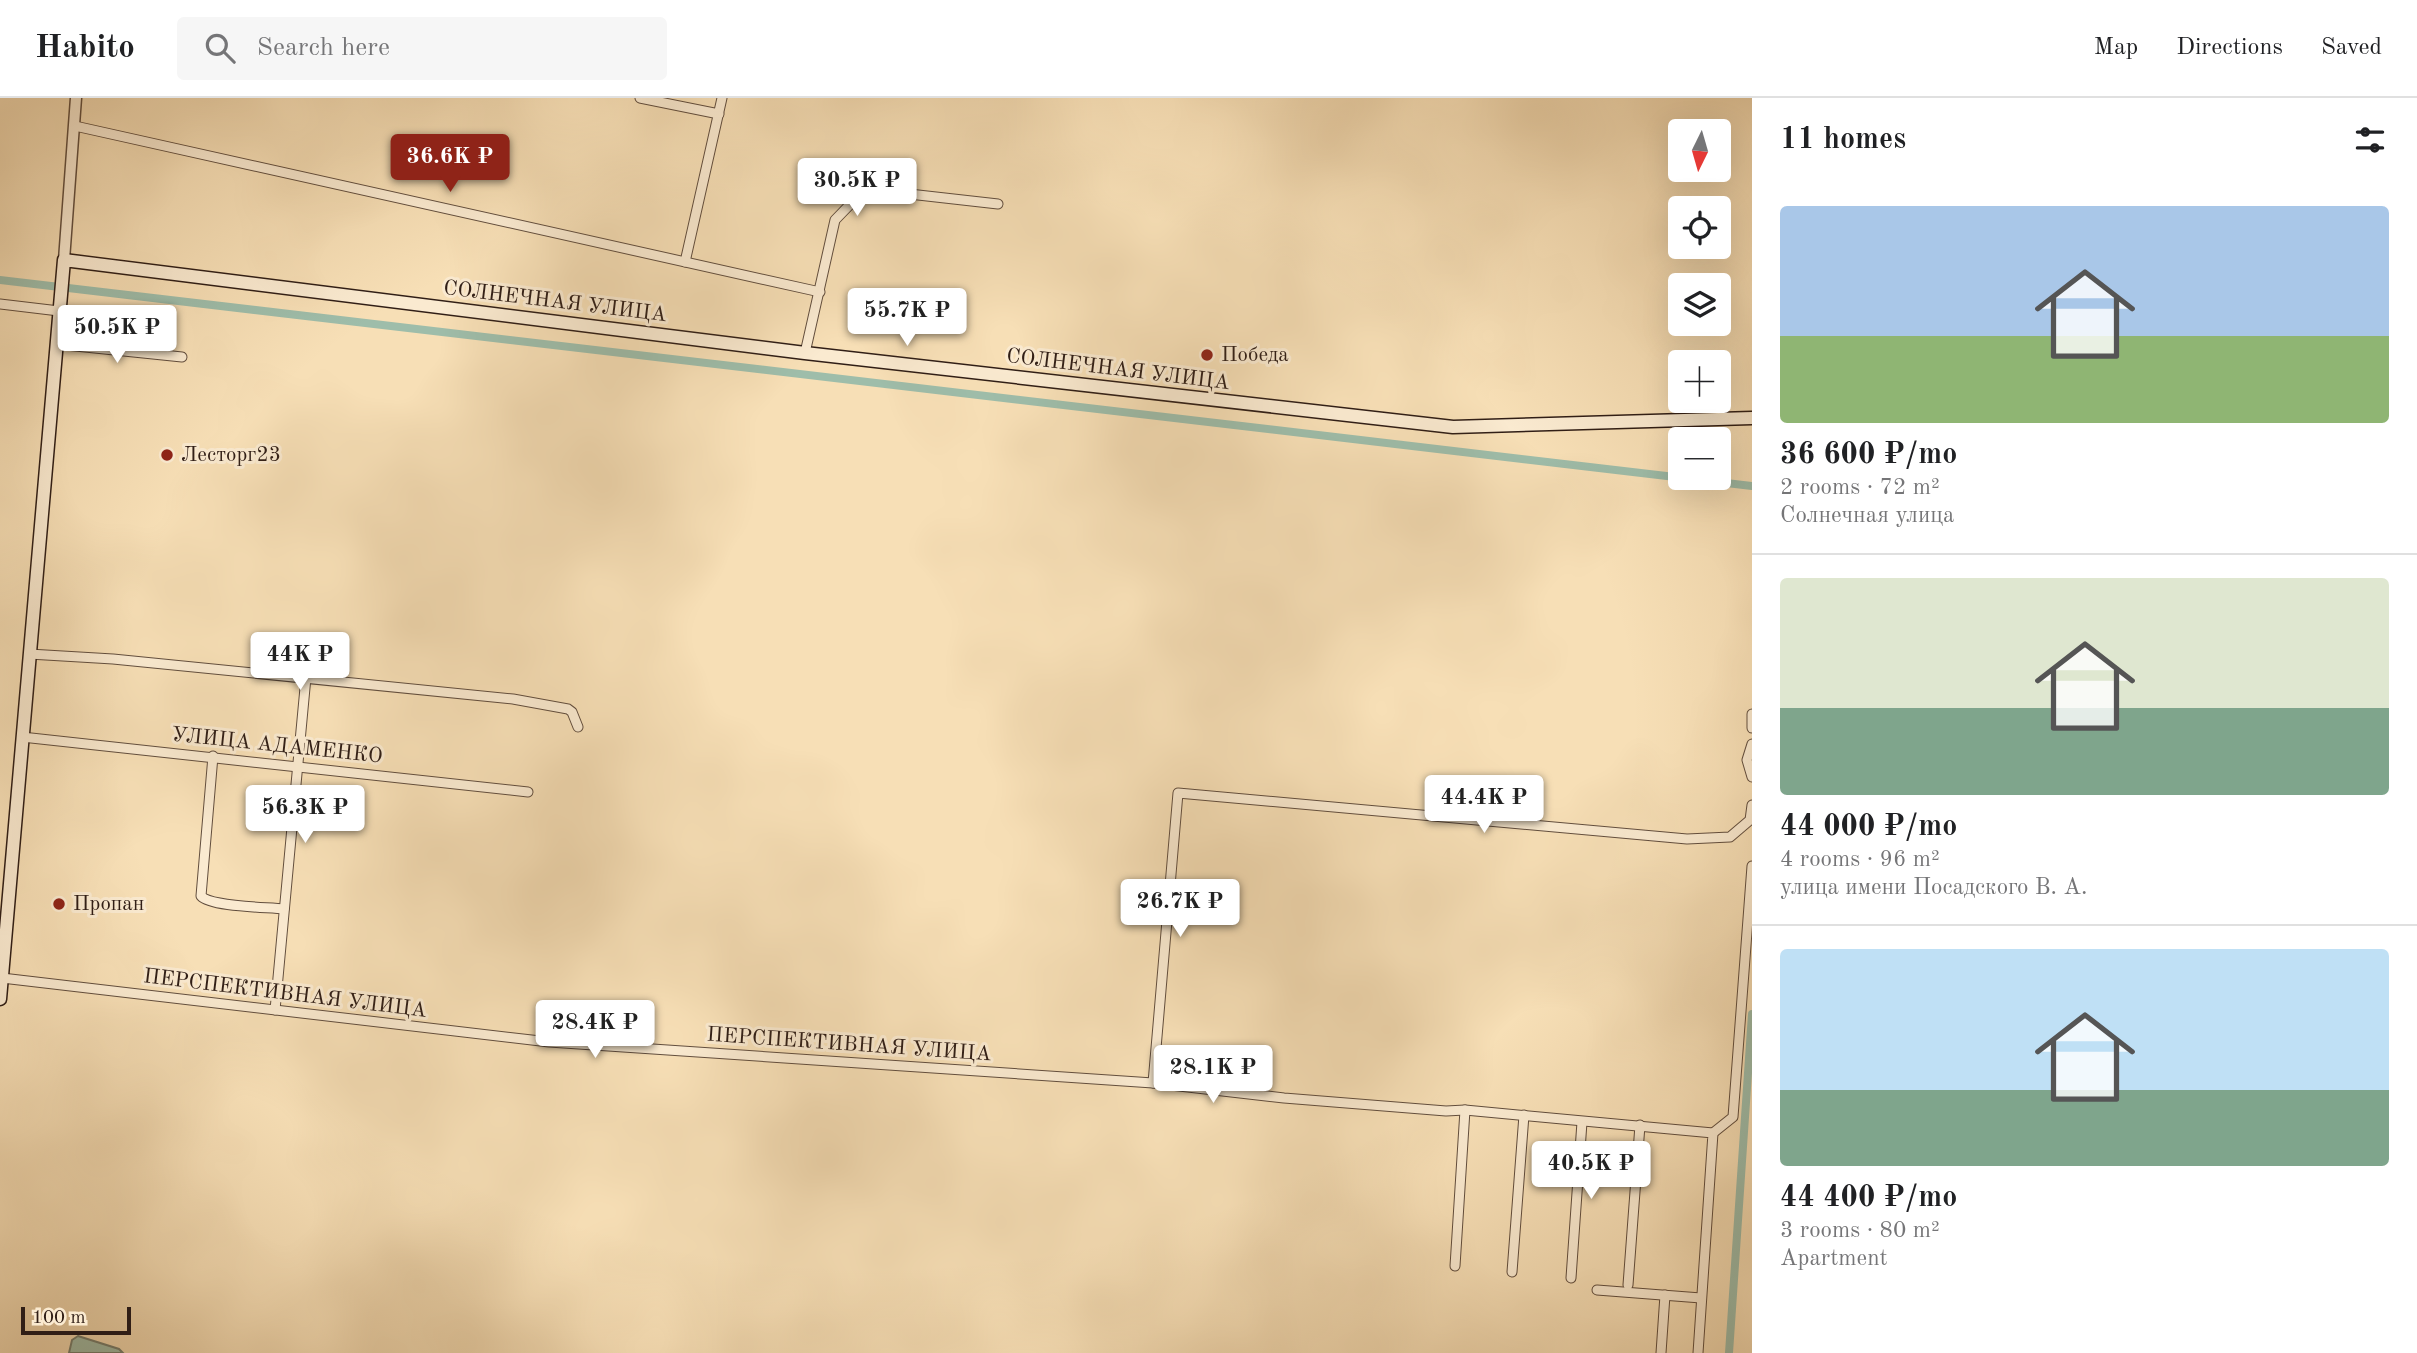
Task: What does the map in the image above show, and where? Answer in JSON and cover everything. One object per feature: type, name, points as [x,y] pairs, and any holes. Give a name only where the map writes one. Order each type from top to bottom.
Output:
[{"type":"main road","points":[[0,999],[64,260]]},
{"type":"main road","name":"СОЛНЕЧНАЯ УЛИЦА","points":[[64,260],[805,353],[1453,427],[1752,418]]},
{"type":"street","points":[[64,260],[76,98]]},
{"type":"street","points":[[640,98],[719,114]]},
{"type":"street","points":[[685,261],[722,98]]},
{"type":"street","points":[[75,126],[820,292]]},
{"type":"street","points":[[805,353],[835,220],[864,189],[998,204]]},
{"type":"street","points":[[0,304],[60,305]]},
{"type":"street","points":[[57,344],[181,357]]},
{"type":"street","points":[[29,654],[457,692],[557,706],[572,712],[578,727]]},
{"type":"street","points":[[275,1010],[306,677]]},
{"type":"street","points":[[1752,714],[1752,728]]},
{"type":"street","name":"УЛИЦА АДАМЕНКО","points":[[22,737],[528,792]]},
{"type":"street","points":[[1752,744],[1747,761],[1752,777]]},
{"type":"street","points":[[213,756],[201,895],[204,900],[284,909]]},
{"type":"street","points":[[1153,1083],[1178,793],[1687,839],[1730,837],[1751,822],[1752,805]]},
{"type":"street","points":[[1698,1353],[1713,1133],[1733,1117],[1752,866]]},
{"type":"street","name":"ПЕРСПЕКТИВНАЯ УЛИЦА","points":[[2,978],[549,1042],[1153,1083],[1363,1105],[1465,1110],[1713,1133]]},
{"type":"street","points":[[1455,1266],[1465,1110]]},
{"type":"street","points":[[1512,1272],[1524,1115]]},
{"type":"street","points":[[1571,1278],[1582,1122]]},
{"type":"street","points":[[1628,1285],[1640,1125]]},
{"type":"street","points":[[1597,1290],[1701,1298]]},
{"type":"street","points":[[1661,1353],[1665,1295]]},
{"type":"shaded area","points":[[78,1336],[119,1349],[123,1353],[69,1353],[72,1340]]},
{"type":"waterway","points":[[0,280],[1752,486]]},
{"type":"waterway","points":[[1729,1353],[1752,1014]]},
{"type":"place","name":"Победа","points":[[1207,355]]},
{"type":"place","name":"Лесторг23","points":[[167,455]]},
{"type":"place","name":"Пропан","points":[[59,904]]}]
